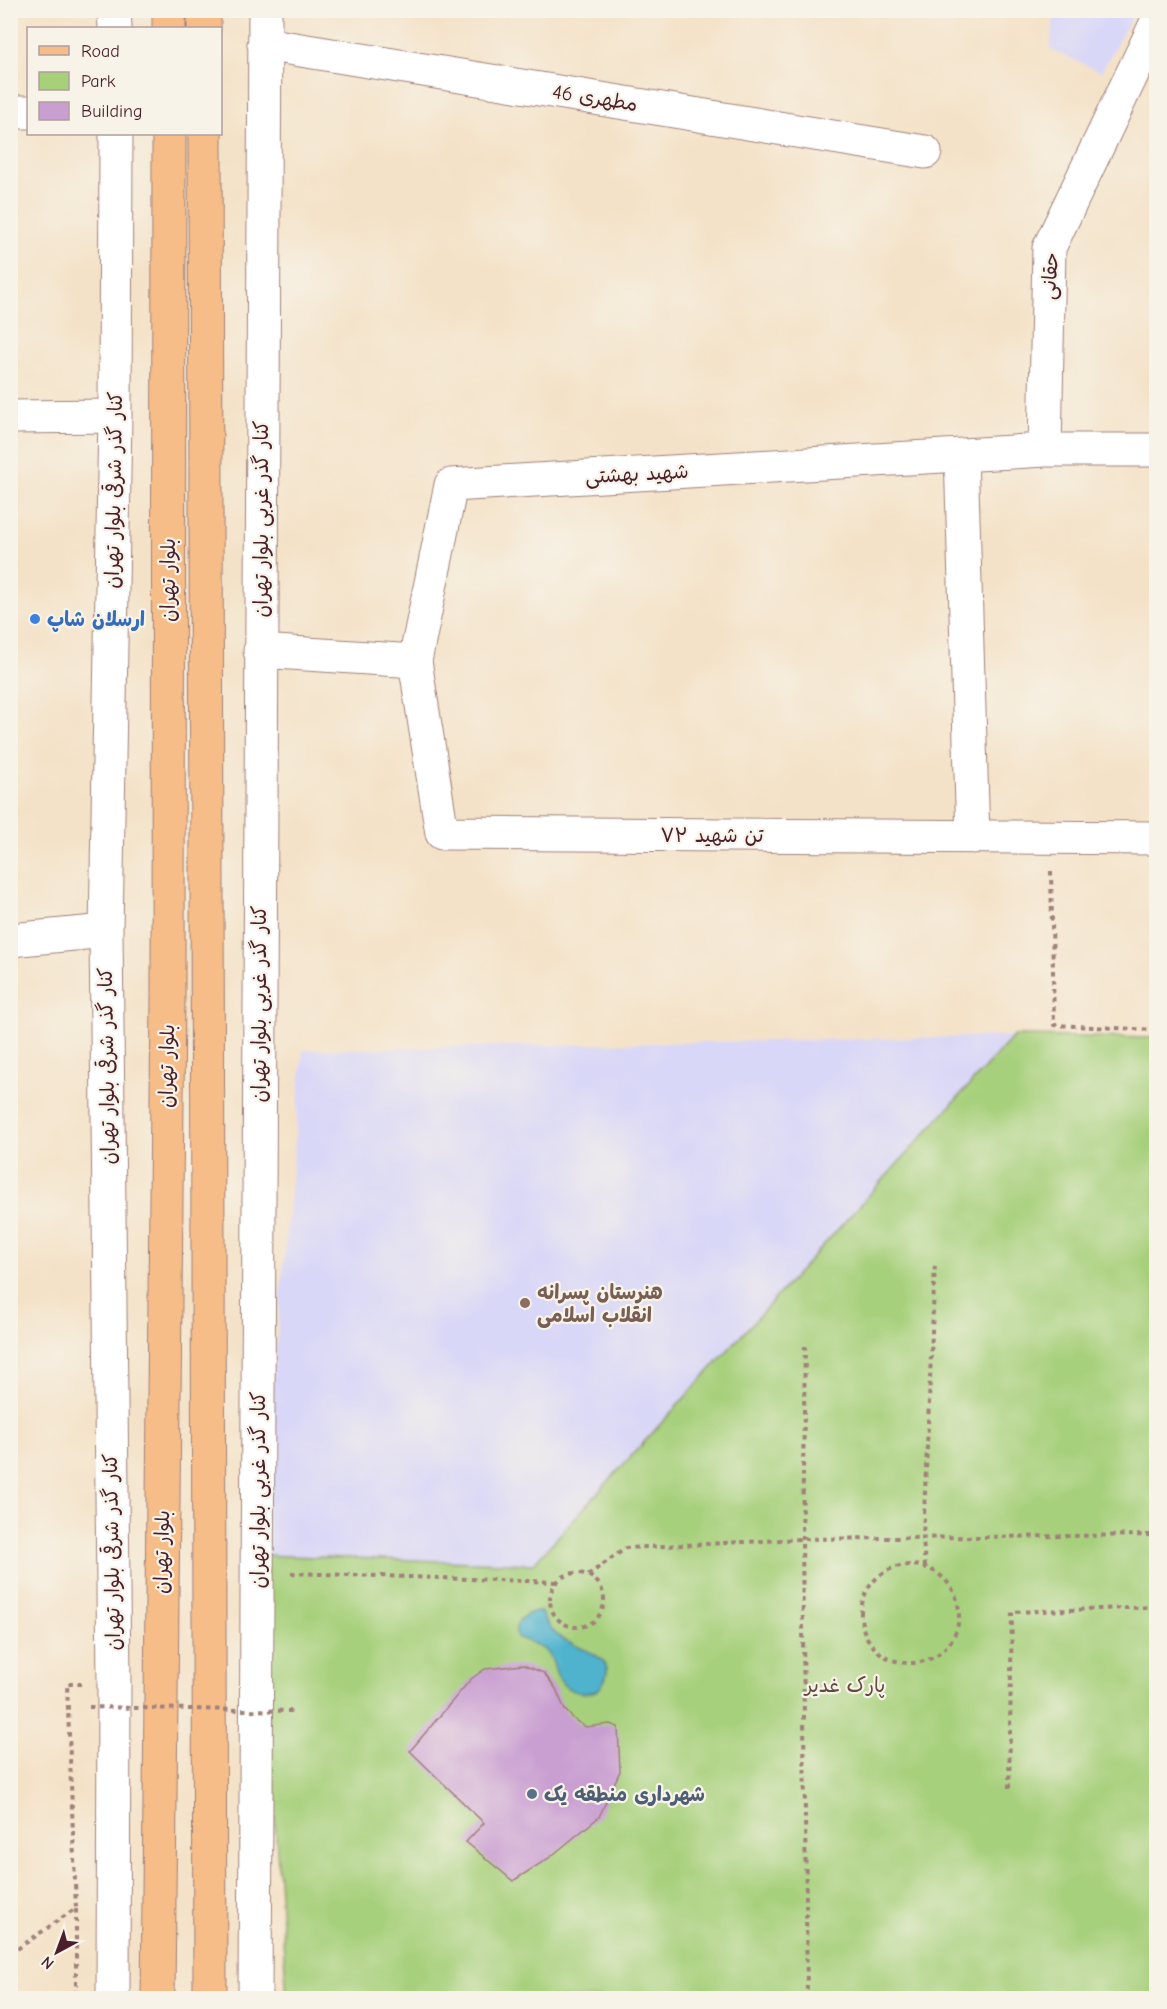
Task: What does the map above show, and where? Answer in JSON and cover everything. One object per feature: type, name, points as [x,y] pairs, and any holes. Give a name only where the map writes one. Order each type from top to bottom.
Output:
[{"type":"main road","points":[[169,10],[169,27]]},
{"type":"main road","points":[[204,10],[204,27]]},
{"type":"main road","name":"بلوار تهران","points":[[158,1998],[168,999],[169,135]]},
{"type":"main road","name":"بلوار تهران","points":[[205,135],[210,1998]]},
{"type":"street","points":[[114,10],[115,27]]},
{"type":"street","name":"کنار گذر غربی بلوار تهران","points":[[255,1998],[265,10]]},
{"type":"street","name":"حقانی","points":[[1045,450],[1049,248],[1142,82],[1156,24]]},
{"type":"street","name":"مطهری 46","points":[[264,44],[924,152]]},
{"type":"street","points":[[10,112],[27,112]]},
{"type":"street","name":"کنار گذر شرقی بلوار تهران","points":[[113,1998],[114,1681],[106,931],[116,416],[116,135]]},
{"type":"street","points":[[10,417],[116,416]]},
{"type":"street","name":"شهید بهشتی","points":[[415,661],[451,485],[1045,450],[1156,450]]},
{"type":"street","points":[[961,455],[973,837]]},
{"type":"street","points":[[260,651],[415,661]]},
{"type":"street","name":"۷۲ تن شهید","points":[[415,661],[442,833],[1156,838]]},
{"type":"street","points":[[10,940],[106,931]]},
{"type":"path","points":[[1050,837],[1054,1025],[1156,1030]]},
{"type":"path","points":[[925,1567],[923,1538],[935,1263]]},
{"type":"path","points":[[805,1346],[802,1539],[807,1998]]},
{"type":"path","points":[[588,1575],[626,1548],[802,1539],[1156,1535]]},
{"type":"path","points":[[903,1565],[925,1567],[944,1578],[956,1597],[960,1618],[953,1639],[938,1656],[917,1663],[895,1661],[876,1650],[864,1632],[860,1610],[867,1589],[882,1573],[903,1565]]},
{"type":"path","points":[[257,1572],[556,1582]]},
{"type":"path","points":[[577,1573],[588,1575],[597,1581],[603,1591],[604,1602],[601,1612],[594,1621],[584,1626],[572,1626],[562,1622],[554,1613],[550,1603],[551,1592],[556,1582],[566,1575],[577,1573]]},
{"type":"path","points":[[1009,1788],[1012,1612],[1156,1606]]},
{"type":"path","points":[[76,1998],[76,1908],[68,1684],[89,1683]]},
{"type":"path","points":[[89,1707],[292,1711]]},
{"type":"path","points":[[10,1954],[76,1908]]},
{"type":"shaded area","points":[[1055,10],[1135,11],[1101,72],[1050,49]]},
{"type":"shaded area","name":"هنرستان پسرانه انقلاب اسلامی","points":[[1014,1036],[533,1564],[257,1555],[303,1050]]},
{"type":"green space","name":"پارک غدیر","points":[[1014,1036],[1156,1038],[1156,1998],[287,1998],[257,1555],[533,1564]]},
{"type":"water","points":[[533,1612],[541,1612],[549,1627],[561,1638],[597,1656],[604,1662],[607,1669],[605,1679],[598,1690],[586,1693],[568,1688],[559,1679],[547,1652],[517,1637],[517,1624]]},
{"type":"building","name":"شهرداری منطقه یک","points":[[523,1665],[544,1673],[556,1689],[565,1710],[576,1721],[586,1727],[610,1724],[618,1727],[620,1771],[599,1817],[549,1858],[513,1881],[466,1842],[484,1823],[410,1751],[471,1679],[485,1669]]},
{"type":"place","name":"ارسلان شاپ","points":[[35,619]]},
{"type":"place","name":"هنرستان پسرانه انقلاب اسلامی","points":[[525,1303]]},
{"type":"place","name":"شهرداری منطقه یک","points":[[532,1794]]}]
